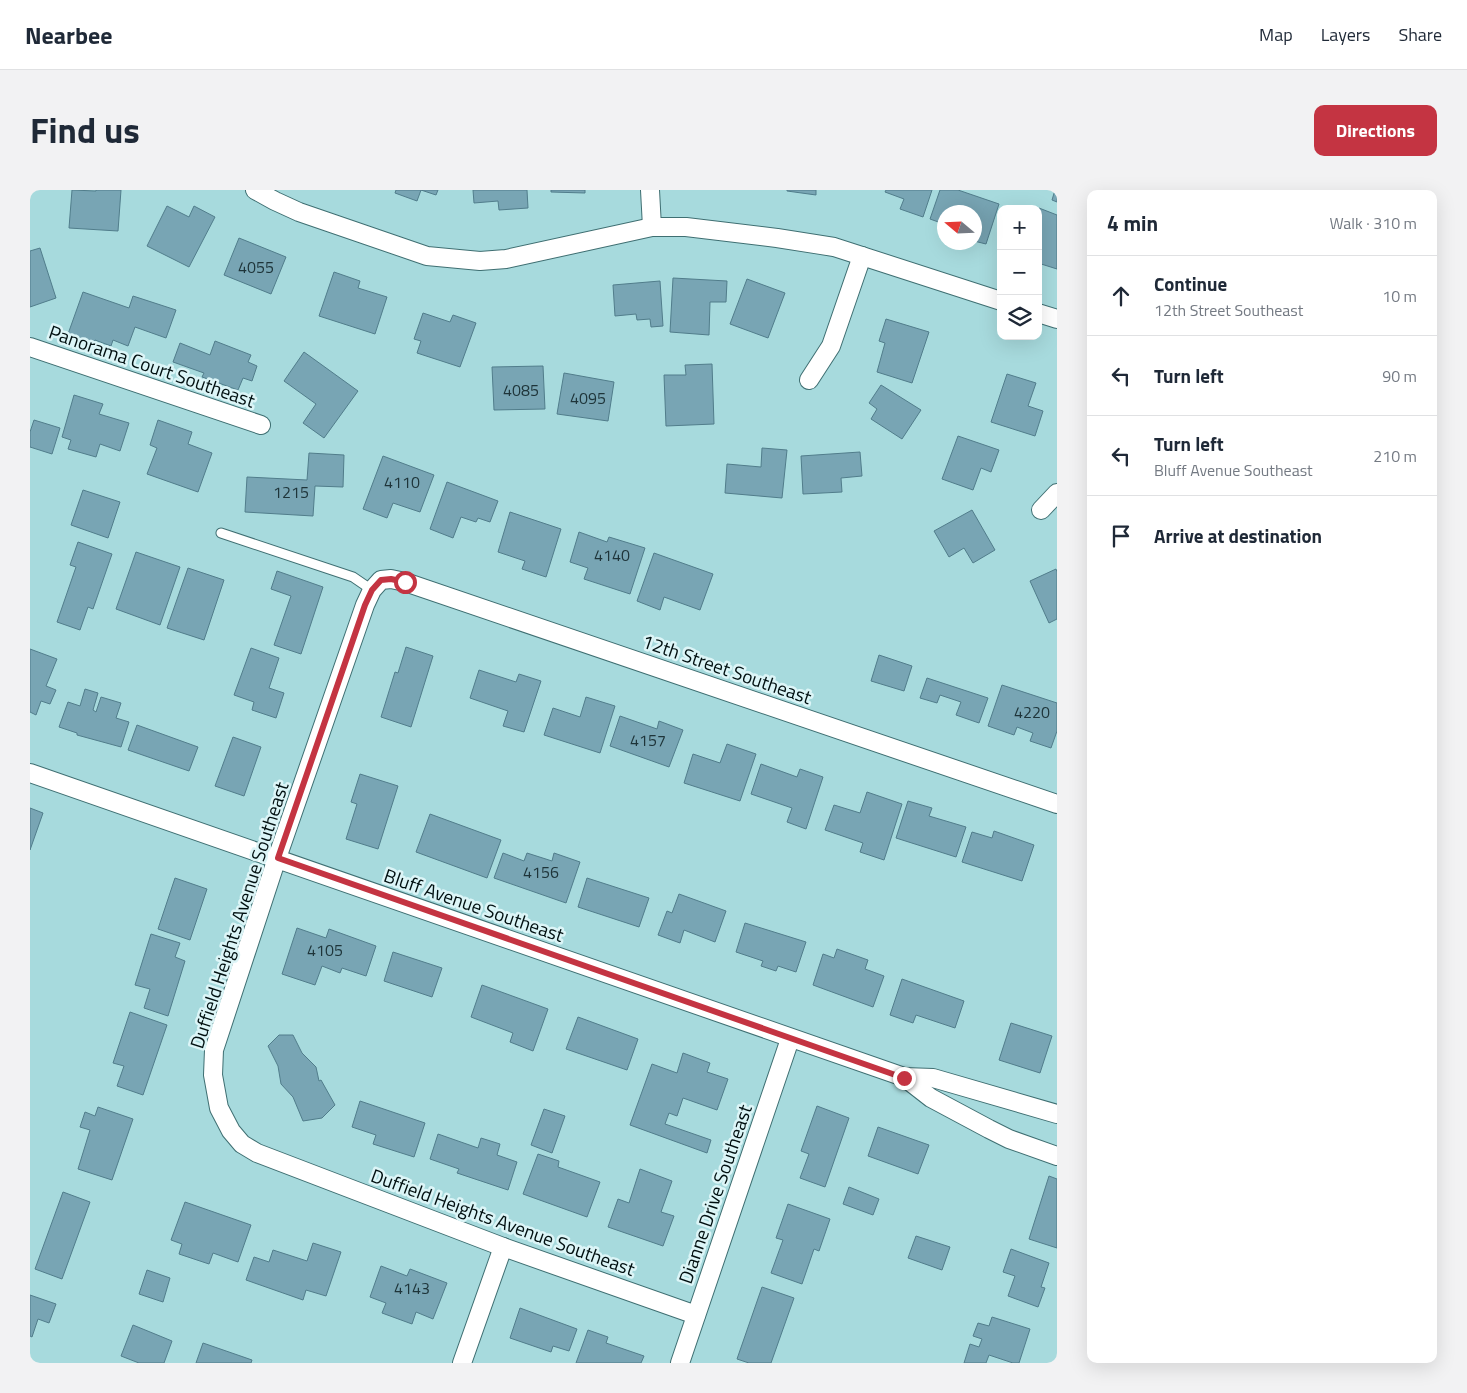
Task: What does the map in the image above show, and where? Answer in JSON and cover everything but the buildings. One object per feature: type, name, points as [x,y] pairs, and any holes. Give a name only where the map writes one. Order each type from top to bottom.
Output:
[{"type":"street","points":[[255,190],[299,212],[427,256],[480,261],[506,259],[652,227],[686,227],[834,247],[997,300]]},
{"type":"street","points":[[650,190],[652,227]]},
{"type":"street","points":[[808,380],[831,346],[862,256]]},
{"type":"street","points":[[1042,314],[1057,319]]},
{"type":"street","name":"Panorama Court Southeast","points":[[30,347],[261,425]]},
{"type":"street","points":[[1041,510],[1057,493]]},
{"type":"street","name":"12th Street Southeast","points":[[377,585],[391,579],[405,582],[1057,804]]},
{"type":"street","name":"Duffield Heights Avenue Southeast","points":[[377,585],[365,605],[214,1050],[213,1075],[219,1108],[231,1131],[242,1144],[257,1153],[504,1247],[696,1315]]},
{"type":"street","name":"Bluff Avenue Southeast","points":[[30,772],[904,1078],[931,1098],[981,1125],[1009,1139],[1057,1156]]},
{"type":"street","name":"Dianne Drive Southeast","points":[[680,1363],[790,1038]]},
{"type":"street","name":"Bluff Avenue Southeast","points":[[904,1078],[933,1078],[1057,1114]]},
{"type":"street","points":[[462,1363],[504,1247]]},
{"type":"lane","points":[[221,533],[377,585]]},
{"type":"route","points":[[405,582],[391,579],[381,580],[372,590],[365,605],[278,858],[904,1078]]}]
